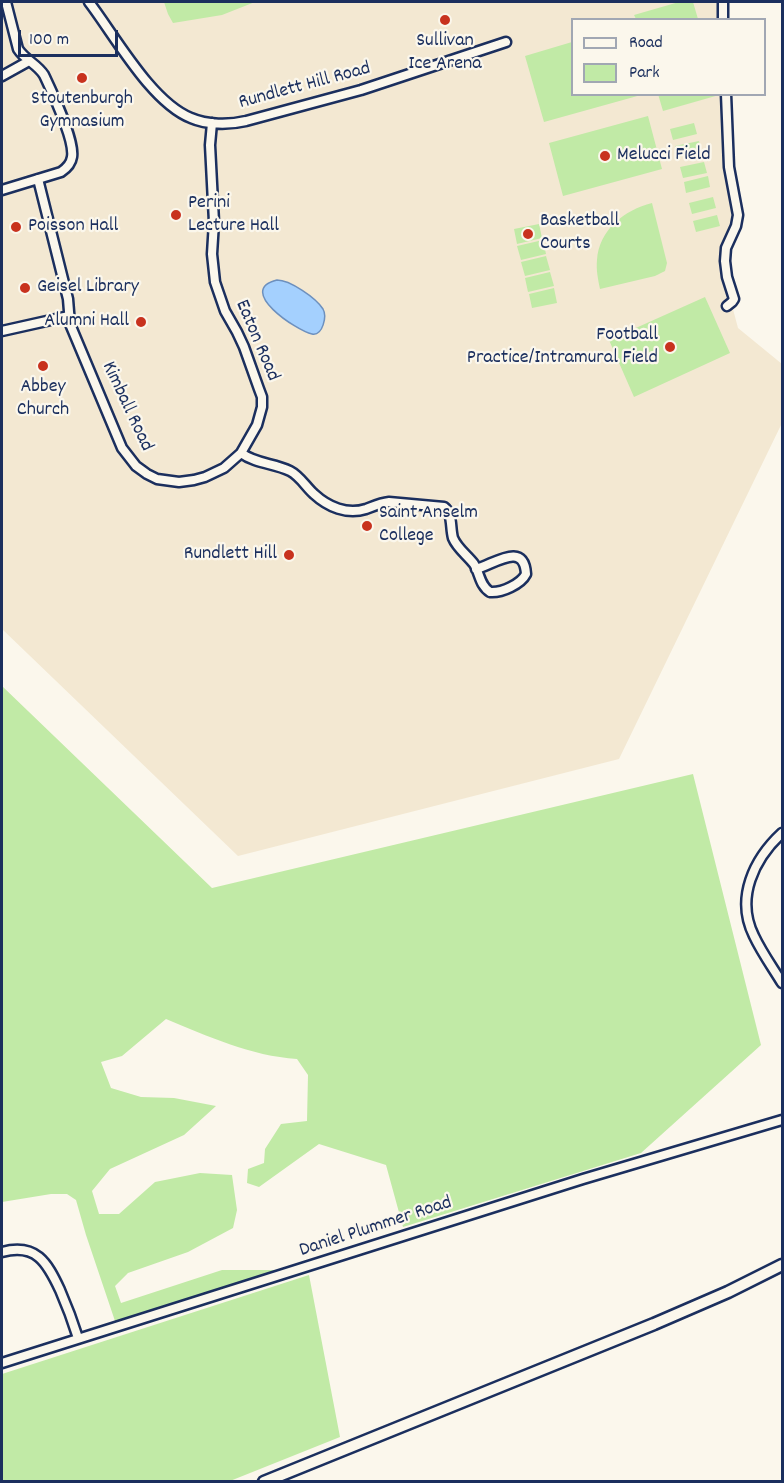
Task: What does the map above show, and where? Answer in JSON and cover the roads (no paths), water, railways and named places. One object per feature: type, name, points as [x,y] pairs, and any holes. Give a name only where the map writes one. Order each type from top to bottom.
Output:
[{"type":"main road","points":[[264,1482],[654,1324],[783,1265]]},
{"type":"street","points":[[2,190],[61,172],[70,164],[72,153],[69,137],[44,75],[40,68],[22,55],[18,49],[6,2]]},
{"type":"street","name":"Rundlett Hill Road","points":[[89,2],[156,92],[182,114],[195,120],[212,123],[229,124],[279,113],[361,90],[506,42]]},
{"type":"street","points":[[723,2],[723,18]]},
{"type":"street","points":[[2,76],[29,61]]},
{"type":"street","points":[[726,96],[729,167],[738,215],[736,226],[726,248],[726,269],[734,299],[727,306]]},
{"type":"street","name":"Eaton Road","points":[[212,123],[210,145],[215,282],[222,304],[243,344],[260,389],[262,402],[257,425],[241,453]]},
{"type":"street","name":"Kimball Road","points":[[38,179],[68,299],[73,333],[122,448],[136,466],[147,474],[163,480],[199,479],[224,468],[241,453]]},
{"type":"street","points":[[2,331],[69,316]]},
{"type":"street","points":[[241,453],[253,461],[291,471],[319,498],[341,510],[361,510],[389,502],[444,507],[449,512],[454,540],[476,569],[485,589],[493,593],[521,580],[526,574],[524,562],[515,556],[508,556],[476,569]]},
{"type":"street","points":[[783,833],[763,854],[755,868],[749,882],[746,906],[754,936],[783,983]]},
{"type":"street","name":"Daniel Plummer Road","points":[[2,1363],[380,1242],[783,1120]]},
{"type":"street","points":[[2,1252],[26,1250],[40,1257],[51,1272],[70,1313],[78,1338]]},
{"type":"water","points":[[277,280],[295,286],[320,305],[325,316],[319,332],[312,334],[304,331],[273,310],[263,292],[266,285]]},
{"type":"place","name":"Sullivan Ice Arena","points":[[445,20]]},
{"type":"place","name":"Stoutenburgh Gymnasium","points":[[82,78]]},
{"type":"place","name":"Melucci Field","points":[[605,156]]},
{"type":"place","name":"Perini Lecture Hall","points":[[176,215]]},
{"type":"place","name":"Poisson Hall","points":[[16,227]]},
{"type":"place","name":"Basketball Courts","points":[[528,234]]},
{"type":"place","name":"Geisel Library","points":[[25,288]]},
{"type":"place","name":"Alumni Hall","points":[[141,322]]},
{"type":"place","name":"Football Practice/Intramural Field","points":[[670,347]]},
{"type":"place","name":"Abbey Church","points":[[43,366]]},
{"type":"place","name":"Saint Anselm College","points":[[367,526]]},
{"type":"place","name":"Rundlett Hill","points":[[289,555]]}]
